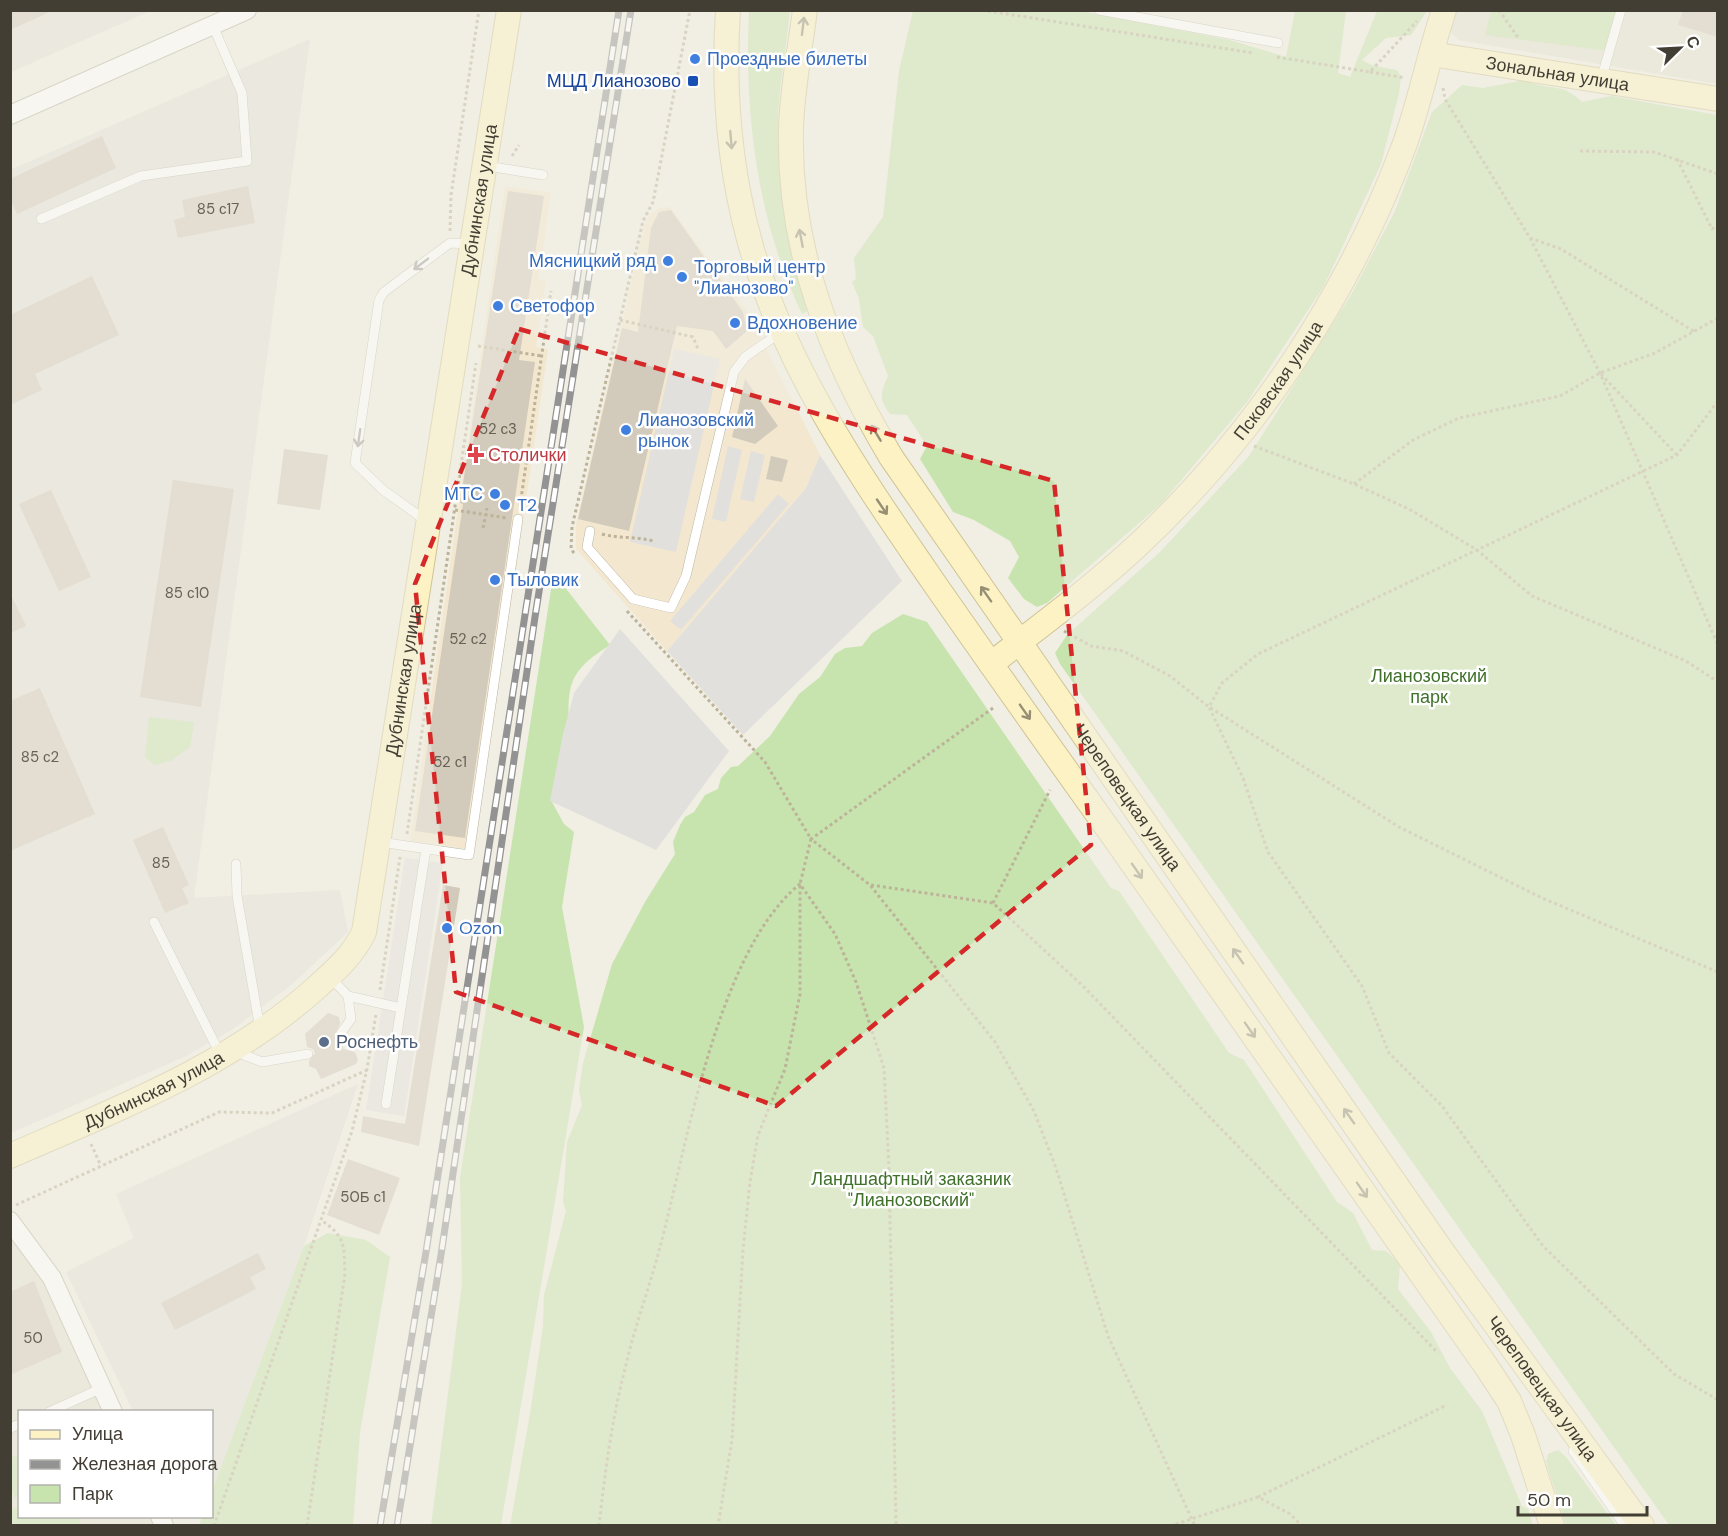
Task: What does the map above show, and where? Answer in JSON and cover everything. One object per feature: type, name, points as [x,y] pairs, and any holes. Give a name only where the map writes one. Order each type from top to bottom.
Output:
[{"type":"main road","name":"Дубнинская улица","points":[[13,1152],[227,1053],[296,1005],[329,976],[357,947],[364,932],[429,523],[461,244],[484,166],[509,10]]},
{"type":"main road","name":"Череповецкая улица","points":[[728,10],[727,81],[733,157],[749,241],[799,366],[860,475],[1509,1401],[1552,1526]]},
{"type":"main road","name":"Череповецкая улица","points":[[805,10],[791,128],[792,166],[804,252],[828,334],[842,371],[891,457],[1442,1251],[1642,1526]]},
{"type":"main road","name":"Псковская улица","points":[[991,664],[1138,545],[1174,510],[1271,396],[1333,298],[1358,250],[1404,145],[1444,10]]},
{"type":"main road","name":"Зональная улица","points":[[1431,54],[1718,99]]},
{"type":"street","points":[[10,115],[247,10]]},
{"type":"street","points":[[11,1219],[52,1278],[112,1410]]},
{"type":"lane","points":[[1099,10],[1278,43]]},
{"type":"lane","points":[[1601,80],[1621,10]]},
{"type":"lane","points":[[41,219],[141,176],[247,161],[242,93],[213,26]]},
{"type":"lane","points":[[484,166],[543,175]]},
{"type":"lane","points":[[429,523],[383,490],[355,463],[379,300],[384,292],[461,244]]},
{"type":"lane","points":[[590,531],[586,547],[633,599],[671,608],[686,576],[734,372],[745,357],[783,330]]},
{"type":"lane","points":[[380,842],[469,855],[518,519]]},
{"type":"lane","points":[[386,1104],[426,849]]},
{"type":"lane","points":[[236,864],[237,896],[261,1031]]},
{"type":"lane","points":[[154,922],[227,1053],[262,1062],[308,1054]]},
{"type":"lane","points":[[329,976],[348,996],[401,1008]]},
{"type":"lane","points":[[341,1033],[351,1019],[348,996]]},
{"type":"lane","name":"Череповецкая улица","points":[[1442,1251],[1461,1291],[1546,1412]]},
{"type":"lane","name":"Череповецкая улица","points":[[1419,1271],[1449,1300],[1512,1392],[1528,1424],[1561,1526]]},
{"type":"lane","points":[[53,1410],[102,1388]]},
{"type":"lane","name":"Череповецкая улица","points":[[1565,1440],[1625,1526]]},
{"type":"path","points":[[461,244],[451,195],[479,10]]},
{"type":"path","points":[[579,558],[571,549],[572,527],[643,221],[653,202],[690,10]]},
{"type":"path","points":[[982,10],[1260,54]]},
{"type":"path","points":[[1498,10],[1519,39]]},
{"type":"path","points":[[1370,72],[1417,21],[1415,32]]},
{"type":"path","points":[[1272,56],[1406,78]]},
{"type":"path","points":[[1443,87],[1445,99],[1530,238],[1600,373],[1718,645]]},
{"type":"path","points":[[1580,151],[1654,152],[1718,174]]},
{"type":"path","points":[[1677,159],[1712,230],[1718,225]]},
{"type":"path","points":[[1530,238],[1561,249],[1695,332]]},
{"type":"path","points":[[455,510],[518,519],[551,291]]},
{"type":"path","points":[[1354,484],[1413,440],[1459,418],[1560,396],[1600,373],[1655,353],[1718,318]]},
{"type":"path","points":[[620,320],[693,337],[698,350]]},
{"type":"path","points":[[503,350],[504,343]]},
{"type":"path","points":[[478,346],[542,357]]},
{"type":"path","points":[[510,358],[511,351]]},
{"type":"path","points":[[1600,373],[1677,455]]},
{"type":"path","points":[[1209,707],[1222,683],[1258,654],[1677,455],[1718,401]]},
{"type":"path","points":[[1248,444],[1354,484],[1409,509],[1478,550],[1532,596],[1686,661],[1718,682]]},
{"type":"path","points":[[483,528],[487,508]]},
{"type":"path","points":[[572,527],[620,538],[635,536],[653,541]]},
{"type":"path","points":[[619,602],[765,762],[811,839],[870,885],[995,1042],[1034,1111],[1056,1168],[1108,1336],[1195,1526]]},
{"type":"path","points":[[1060,627],[1067,635],[1073,635],[1091,646],[1123,651],[1170,676],[1209,707],[1399,827],[1542,898],[1718,972]]},
{"type":"path","points":[[1209,707],[1243,778],[1268,852],[1362,986],[1389,1053],[1442,1106],[1543,1246],[1674,1374],[1718,1400]]},
{"type":"path","points":[[718,1526],[732,1440],[742,1250],[750,1182],[758,1136],[785,1069],[800,994],[800,884],[811,839],[993,708]]},
{"type":"path","points":[[993,903],[1050,790]]},
{"type":"path","points":[[599,1526],[607,1460],[625,1365],[660,1247],[704,1067],[725,1007],[747,957],[784,896],[800,884]]},
{"type":"path","points":[[800,884],[835,934],[856,982],[884,1068],[889,1168],[896,1526]]},
{"type":"path","points":[[870,885],[993,903],[1083,986],[1437,1353]]},
{"type":"path","points":[[11,1219],[101,1166],[219,1112],[272,1113],[368,1069]]},
{"type":"path","points":[[91,1144],[101,1166]]},
{"type":"path","points":[[307,1526],[345,1274],[344,1244],[338,1232],[321,1220]]},
{"type":"path","points":[[1170,1526],[1258,1497],[1448,1404]]},
{"type":"path","points":[[1258,1497],[1290,1514],[1302,1526]]},
{"type":"highlighted area","points":[[519,329],[1054,481],[1091,845],[776,1106],[456,992],[415,584]]},
{"type":"shaded area","points":[[11,11],[150,11],[11,72]]},
{"type":"shaded area","points":[[1456,11],[1717,11],[1717,84],[1458,40],[1450,32]]},
{"type":"shaded area","points":[[310,39],[194,898],[340,890],[348,932],[291,985],[233,1029],[186,1056],[11,1133],[10,170]]},
{"type":"shaded area","points":[[505,186],[551,193],[539,279],[546,281],[536,347],[548,349],[475,850],[410,841]]},
{"type":"shaded area","points":[[670,207],[749,314],[820,455],[806,488],[667,651],[576,549],[576,525],[644,226],[650,214],[659,208]]},
{"type":"shaded area","points":[[674,349],[720,359],[676,552],[630,542]]},
{"type":"shaded area","points":[[728,446],[742,450],[726,522],[712,519]]},
{"type":"shaded area","points":[[751,451],[765,455],[754,502],[740,499]]},
{"type":"shaded area","points":[[820,455],[902,581],[743,735],[667,651],[806,488]]},
{"type":"shaded area","points":[[778,494],[789,504],[681,630],[670,621]]},
{"type":"shaded area","points":[[620,629],[729,751],[656,850],[550,801],[563,734],[574,693]]},
{"type":"shaded area","points":[[405,858],[443,863],[404,1116],[366,1110]]},
{"type":"shaded area","points":[[358,1084],[304,1246],[213,1488],[213,1410],[133,1410],[66,1272],[134,1238],[116,1194]]},
{"type":"shaded area","points":[[10,1236],[43,1280],[106,1410],[18,1410],[18,1518],[156,1518],[160,1525],[11,1525]]},
{"type":"green space","points":[[749,11],[790,11],[778,129],[787,221],[807,311],[802,314],[774,241],[757,166],[749,88]]},
{"type":"green space","points":[[913,11],[1080,11],[1230,40],[1286,57],[1295,11],[1346,11],[1338,73],[1350,77],[1377,11],[1427,11],[1411,35],[1386,38],[1362,60],[1374,66],[1397,70],[1401,77],[1399,93],[1381,164],[1324,286],[1247,402],[1161,504],[1047,603],[1037,607],[1024,599],[1008,578],[1019,557],[1010,541],[974,520],[953,512],[920,459],[927,446],[907,415],[890,414],[886,408],[882,395],[888,376],[873,336],[863,327],[859,299],[852,282],[856,279],[854,258],[883,217],[899,71]]},
{"type":"green space","points":[[1491,11],[1621,11],[1609,51],[1485,35]]},
{"type":"green space","name":"Лианозовский парк","points":[[1525,80],[1568,91],[1582,102],[1611,96],[1717,115],[1717,1525],[1669,1525],[1060,664],[1055,653],[1067,635],[1160,552],[1249,456],[1351,295],[1395,211],[1432,112],[1462,85],[1483,88]]},
{"type":"green space","points":[[560,581],[610,645],[581,668],[570,689],[566,748],[552,802],[564,824],[574,832],[562,907],[584,1027],[501,1525],[431,1526],[462,1284],[460,1178],[552,583]]},
{"type":"green space","name":"Ландшафтный заказник \"Лианозовский\"","points":[[903,614],[927,622],[1111,888],[1119,891],[1229,1053],[1244,1060],[1337,1202],[1353,1213],[1372,1250],[1386,1251],[1400,1264],[1398,1289],[1431,1332],[1450,1368],[1482,1411],[1522,1506],[1528,1509],[1533,1526],[510,1526],[543,1326],[544,1295],[566,1211],[563,1201],[567,1142],[582,1105],[579,1090],[583,1063],[612,964],[645,902],[675,854],[673,842],[685,817],[694,812],[705,795],[718,789],[721,778],[731,767],[738,766],[770,736],[799,694],[820,677],[835,654],[845,648],[862,646],[872,633]]},
{"type":"green space","points":[[149,717],[194,722],[190,747],[170,761],[154,765],[145,757]]},
{"type":"green space","points":[[328,1233],[366,1240],[390,1257],[360,1432],[353,1525],[199,1525],[202,1518],[213,1518],[213,1488],[304,1246]]},
{"type":"green space","points":[[1558,1450],[1566,1457],[1616,1525],[1566,1525],[1546,1462],[1548,1454]]},
{"type":"green space","points":[[18,1454],[18,1496],[15,1498],[11,1489],[11,1458]]},
{"type":"green space","points":[[18,1506],[18,1518],[79,1518],[81,1525],[13,1525],[11,1510]]},
{"type":"building","points":[[10,10],[54,10],[10,30]]},
{"type":"building","points":[[1683,10],[1718,10],[1718,37],[1678,25]]},
{"type":"building","points":[[102,136],[116,168],[17,214],[10,199],[10,179]]},
{"type":"building","points":[[248,186],[255,223],[178,238],[174,220],[185,217],[182,200]]},
{"type":"building","points":[[508,191],[544,196],[519,360],[535,362],[465,838],[415,831],[463,504],[460,503]]},
{"type":"building","points":[[671,210],[743,312],[747,331],[726,349],[713,331],[677,326],[629,531],[578,519],[622,328],[638,332],[651,228],[659,212]]},
{"type":"building","points":[[92,276],[119,335],[35,374],[42,390],[10,405],[10,315]]},
{"type":"building","points":[[745,379],[778,426],[755,444],[732,437]]},
{"type":"building","points":[[284,449],[328,455],[320,510],[277,504]]},
{"type":"building","points":[[771,456],[788,460],[782,482],[766,479]]},
{"type":"building","points":[[173,480],[234,489],[201,707],[140,697]]},
{"type":"building","points":[[51,490],[91,577],[59,591],[19,504]]},
{"type":"building","points":[[10,593],[26,626],[10,633]]},
{"type":"building","points":[[40,688],[95,814],[10,851],[10,701]]},
{"type":"building","points":[[163,827],[189,885],[182,888],[189,903],[165,913],[133,840]]},
{"type":"building","points":[[443,885],[460,888],[419,1146],[361,1132],[363,1116],[405,1124]]},
{"type":"building","name":"Роснефть","points":[[328,1013],[339,1017],[340,1023],[335,1035],[342,1040],[343,1049],[355,1052],[358,1060],[356,1064],[321,1079],[316,1069],[309,1066],[309,1061],[315,1053],[313,1049],[307,1047],[305,1034]]},
{"type":"building","points":[[348,1159],[400,1178],[379,1235],[327,1215]]},
{"type":"building","points":[[258,1253],[266,1269],[250,1277],[256,1289],[175,1330],[161,1303]]},
{"type":"building","points":[[34,1281],[62,1352],[10,1375],[10,1292]]},
{"type":"railway","points":[[380,1526],[426,1252],[619,10]]},
{"type":"railway","points":[[397,1526],[441,1255],[535,617],[631,10]]},
{"type":"place","name":"Проездные билеты","points":[[695,59]]},
{"type":"place","name":"МЦД Лианозово","points":[[693,81]]},
{"type":"place","name":"Мясницкий ряд","points":[[668,261]]},
{"type":"place","name":"Торговый центр \"Лианозово\"","points":[[682,277]]},
{"type":"place","name":"Светофор","points":[[498,306]]},
{"type":"place","name":"Вдохновение","points":[[735,323]]},
{"type":"place","name":"Лианозовский рынок","points":[[626,430]]},
{"type":"place","name":"Столички","points":[[476,455]]},
{"type":"place","name":"МТС","points":[[495,494]]},
{"type":"place","name":"T2","points":[[505,505]]},
{"type":"place","name":"Тыловик","points":[[495,580]]},
{"type":"place","name":"Ozon","points":[[447,928]]},
{"type":"place","name":"Роснефть","points":[[324,1042]]}]
